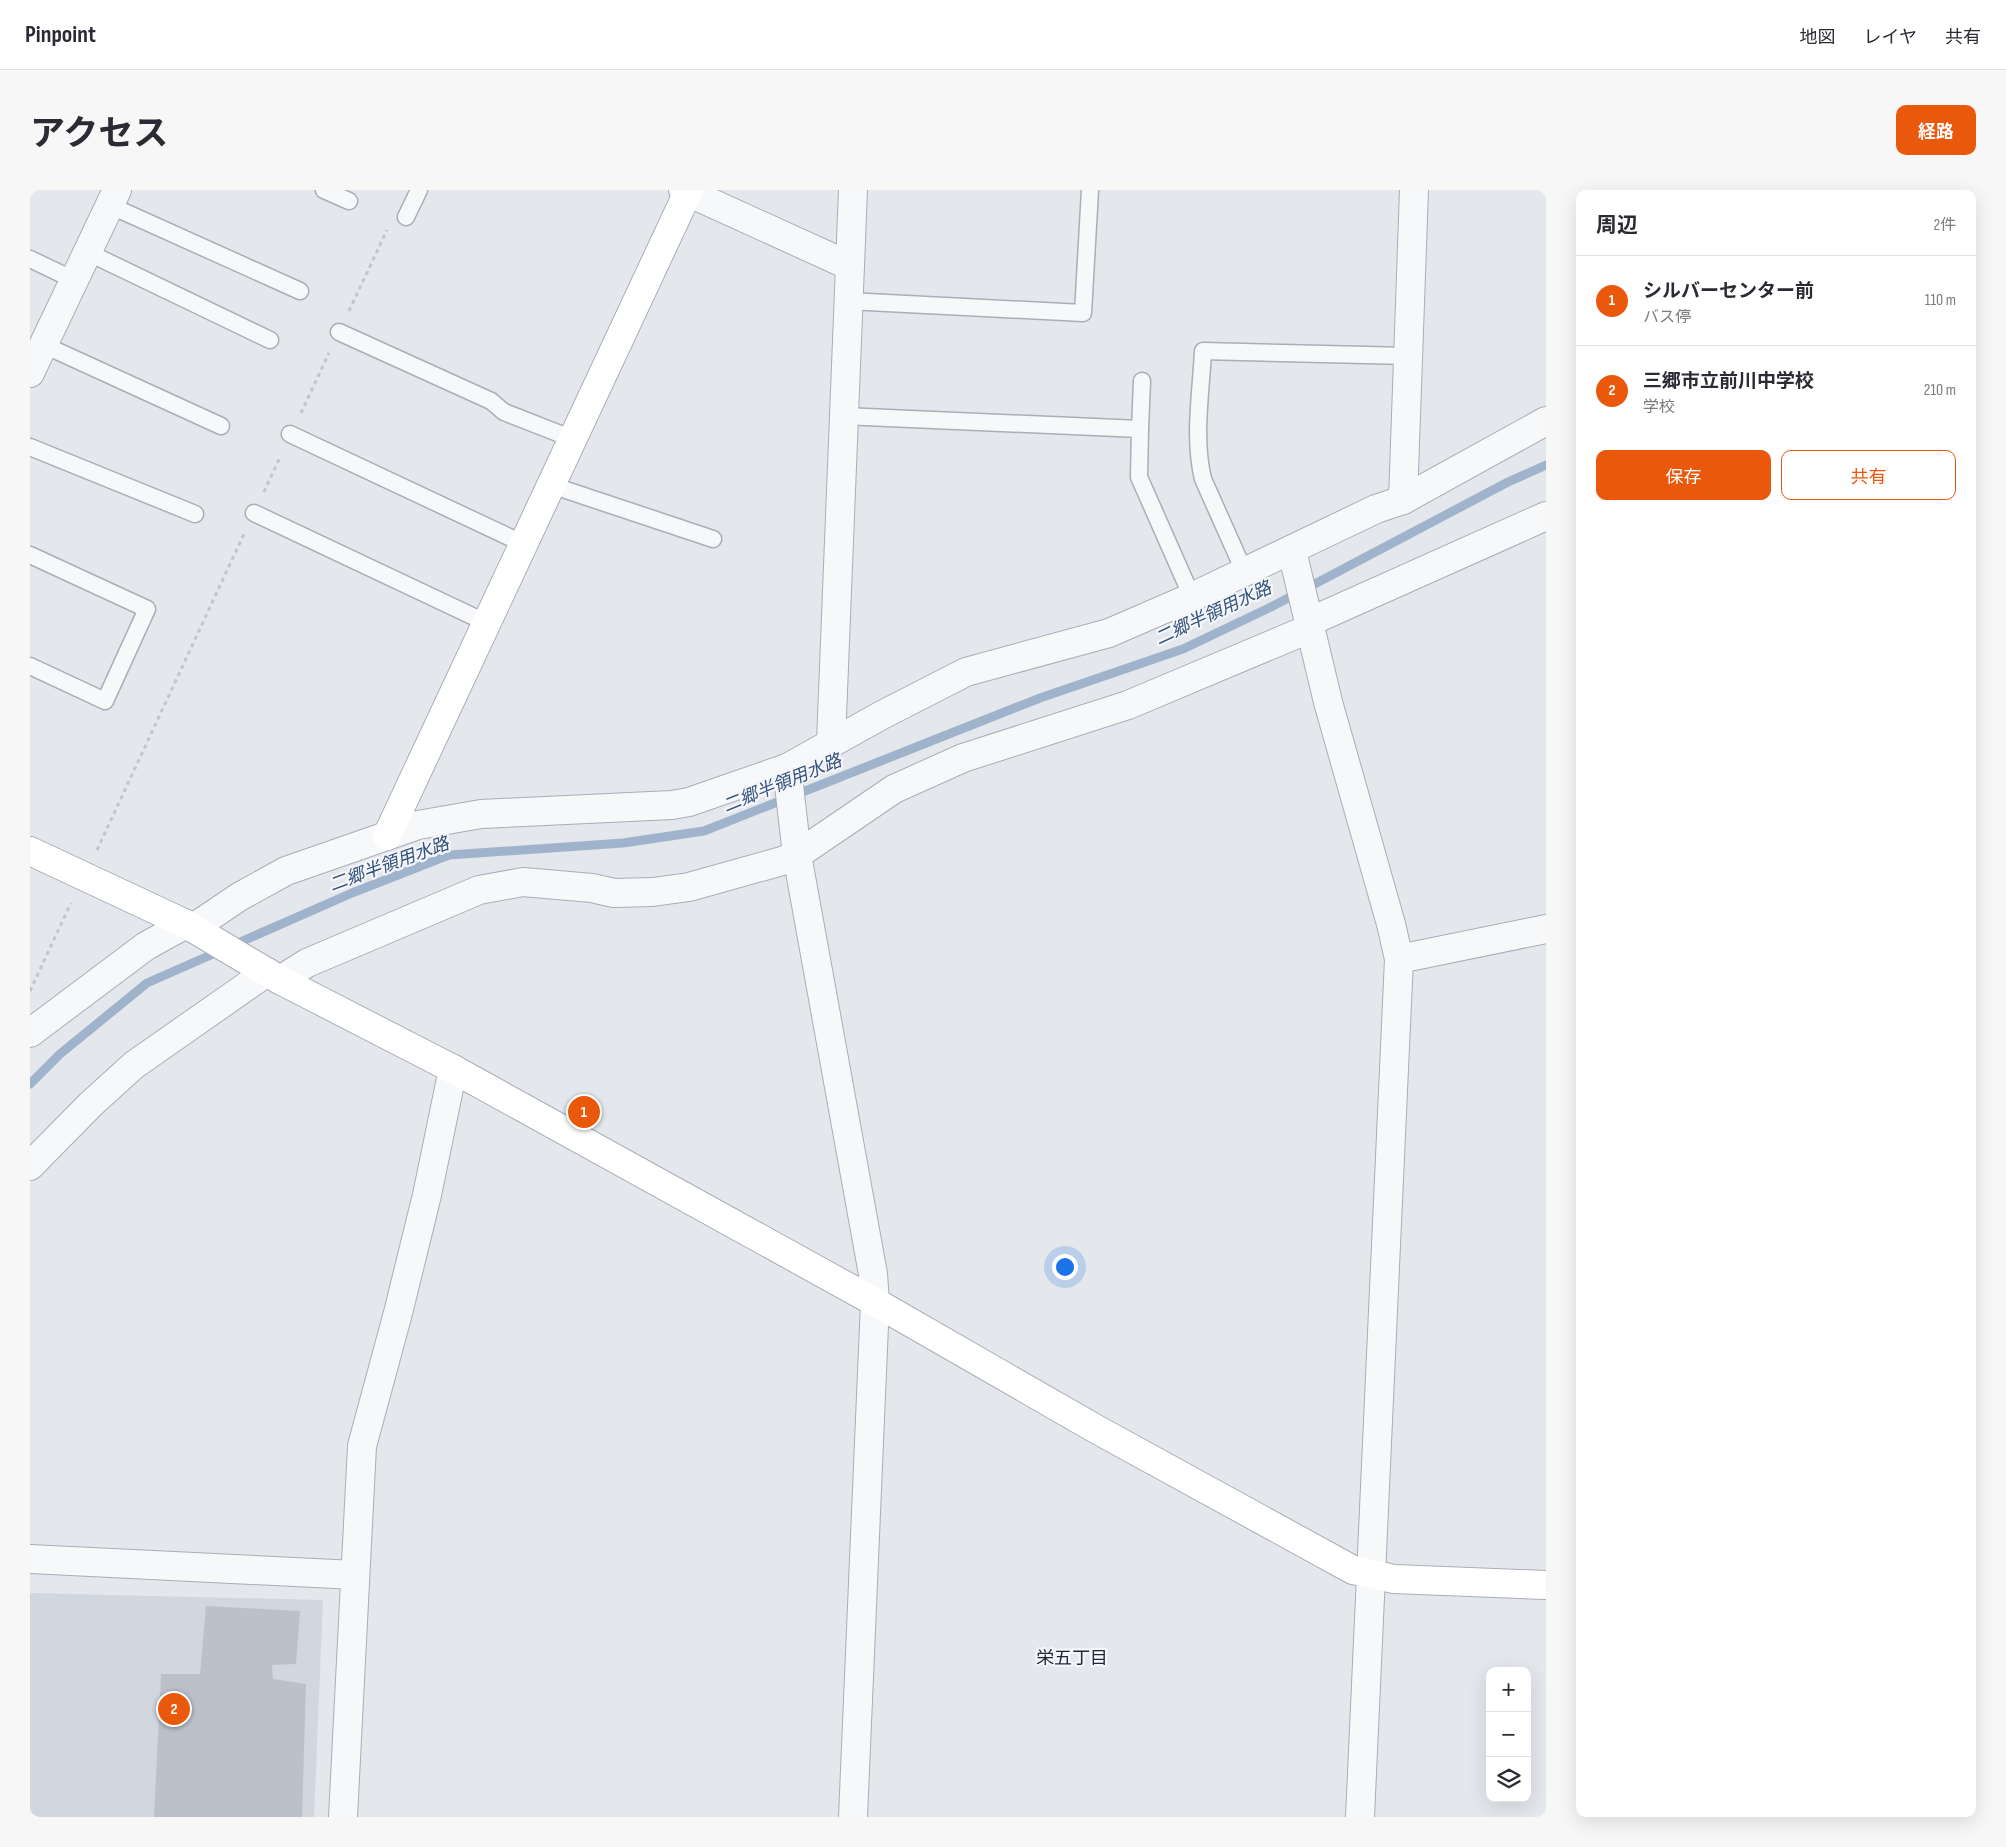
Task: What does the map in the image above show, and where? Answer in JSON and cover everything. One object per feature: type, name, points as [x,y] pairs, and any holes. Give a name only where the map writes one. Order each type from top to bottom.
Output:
[{"type":"street","points":[[831,742],[853,190]]},
{"type":"street","points":[[1403,500],[1414,190]]},
{"type":"street","points":[[387,836],[687,191],[850,266]]},
{"type":"street","points":[[34,361],[88,252],[110,195]]},
{"type":"street","points":[[30,1033],[146,946],[196,930],[239,898],[286,872],[418,826],[481,814],[672,805],[689,802],[786,768],[831,742],[966,672],[1109,633],[1192,597],[1244,571],[1292,551],[1376,509],[1403,500],[1546,421]]},
{"type":"street","points":[[30,1166],[134,1065],[268,973],[307,962],[479,890],[523,882],[592,888],[614,893],[653,892],[690,887],[782,861],[797,855],[894,789],[963,758],[1128,705],[1546,516]]},
{"type":"street","points":[[1292,551],[1328,702],[1391,924],[1399,959],[1360,1817]]},
{"type":"street","points":[[786,768],[797,855],[873,1274],[876,1302],[852,1817]]},
{"type":"street","points":[[30,851],[196,930],[268,973],[453,1069],[876,1302],[1105,1433],[1353,1570],[1394,1578],[1546,1585]]},
{"type":"street","points":[[1399,959],[1546,929]]},
{"type":"street","points":[[343,1817],[362,1446],[398,1313],[427,1195],[453,1069]]},
{"type":"street","points":[[30,1559],[355,1575]]},
{"type":"lane","points":[[324,190],[349,201]]},
{"type":"lane","points":[[406,217],[419,190]]},
{"type":"lane","points":[[848,301],[1082,314],[1090,190]]},
{"type":"lane","points":[[110,195],[300,291]]},
{"type":"lane","points":[[88,252],[270,340]]},
{"type":"lane","points":[[30,259],[74,280]]},
{"type":"lane","points":[[339,332],[491,401],[504,412],[573,439]]},
{"type":"lane","points":[[1244,571],[1203,479],[1199,463],[1198,445],[1203,351],[1408,356]]},
{"type":"lane","points":[[34,361],[221,426]]},
{"type":"lane","points":[[1142,381],[1138,477],[1192,597]]},
{"type":"lane","points":[[843,416],[1140,429]]},
{"type":"lane","points":[[290,434],[524,544]]},
{"type":"lane","points":[[30,447],[195,514]]},
{"type":"lane","points":[[551,485],[713,539]]},
{"type":"lane","points":[[254,513],[487,623]]},
{"type":"lane","points":[[30,555],[147,609],[105,701],[30,666]]},
{"type":"path","points":[[30,991],[73,898]]},
{"type":"shaded area","points":[[30,1593],[323,1600],[314,1817],[30,1817]]},
{"type":"building","points":[[206,1606],[300,1611],[296,1664],[272,1665],[273,1679],[306,1684],[302,1817],[154,1817],[161,1674],[200,1674]]},
{"type":"waterway","name":"二郷半領用水路","points":[[30,1084],[60,1054],[147,983],[352,893],[449,855],[623,843],[704,831],[1040,698],[1183,649],[1271,607],[1508,482],[1546,465]]},
{"type":"place","name":"シルバーセンター前","points":[[584,1112]]},
{"type":"place","name":"三郷市立前川中学校","points":[[174,1709]]},
{"type":"district","name":"栄五丁目","points":[[1072,1658]]}]
